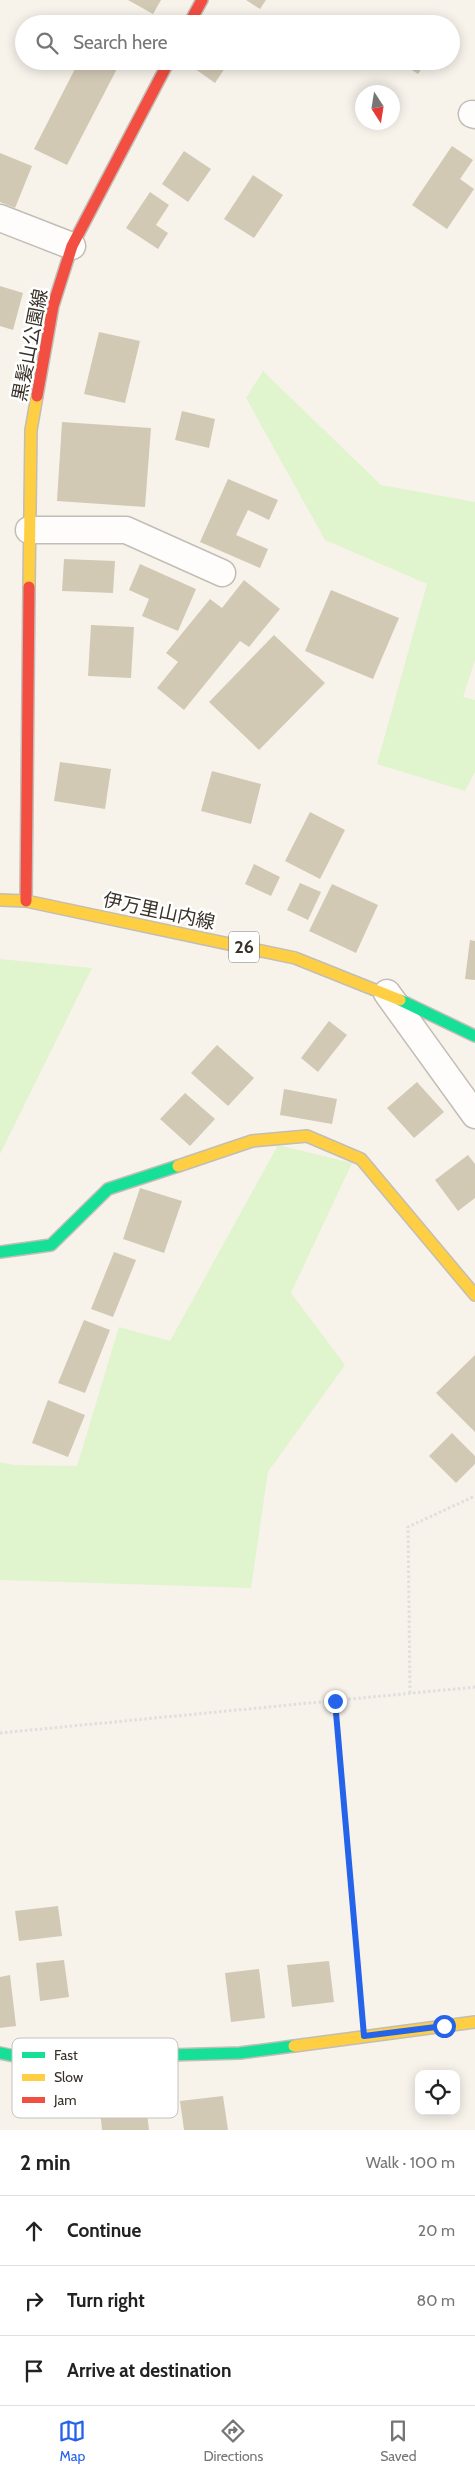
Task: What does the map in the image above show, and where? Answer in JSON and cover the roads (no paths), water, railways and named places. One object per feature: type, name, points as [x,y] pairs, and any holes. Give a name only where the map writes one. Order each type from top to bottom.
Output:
[{"type":"main road","points":[[194,15],[202,0]]},
{"type":"main road","name":"黒髪山公園線","points":[[26,901],[31,430],[53,306],[72,246],[164,70]]},
{"type":"main road","name":"伊万里山内線","points":[[0,900],[26,901],[295,958],[387,993],[475,1036]]},
{"type":"main road","points":[[0,1252],[51,1246],[108,1189],[252,1141],[307,1136],[361,1159],[475,1295]]},
{"type":"main road","points":[[178,2055],[240,2053],[475,2022]]},
{"type":"street","points":[[0,218],[72,246]]},
{"type":"street","points":[[29,530],[126,530],[222,574]]},
{"type":"street","points":[[387,993],[475,1115]]}]
